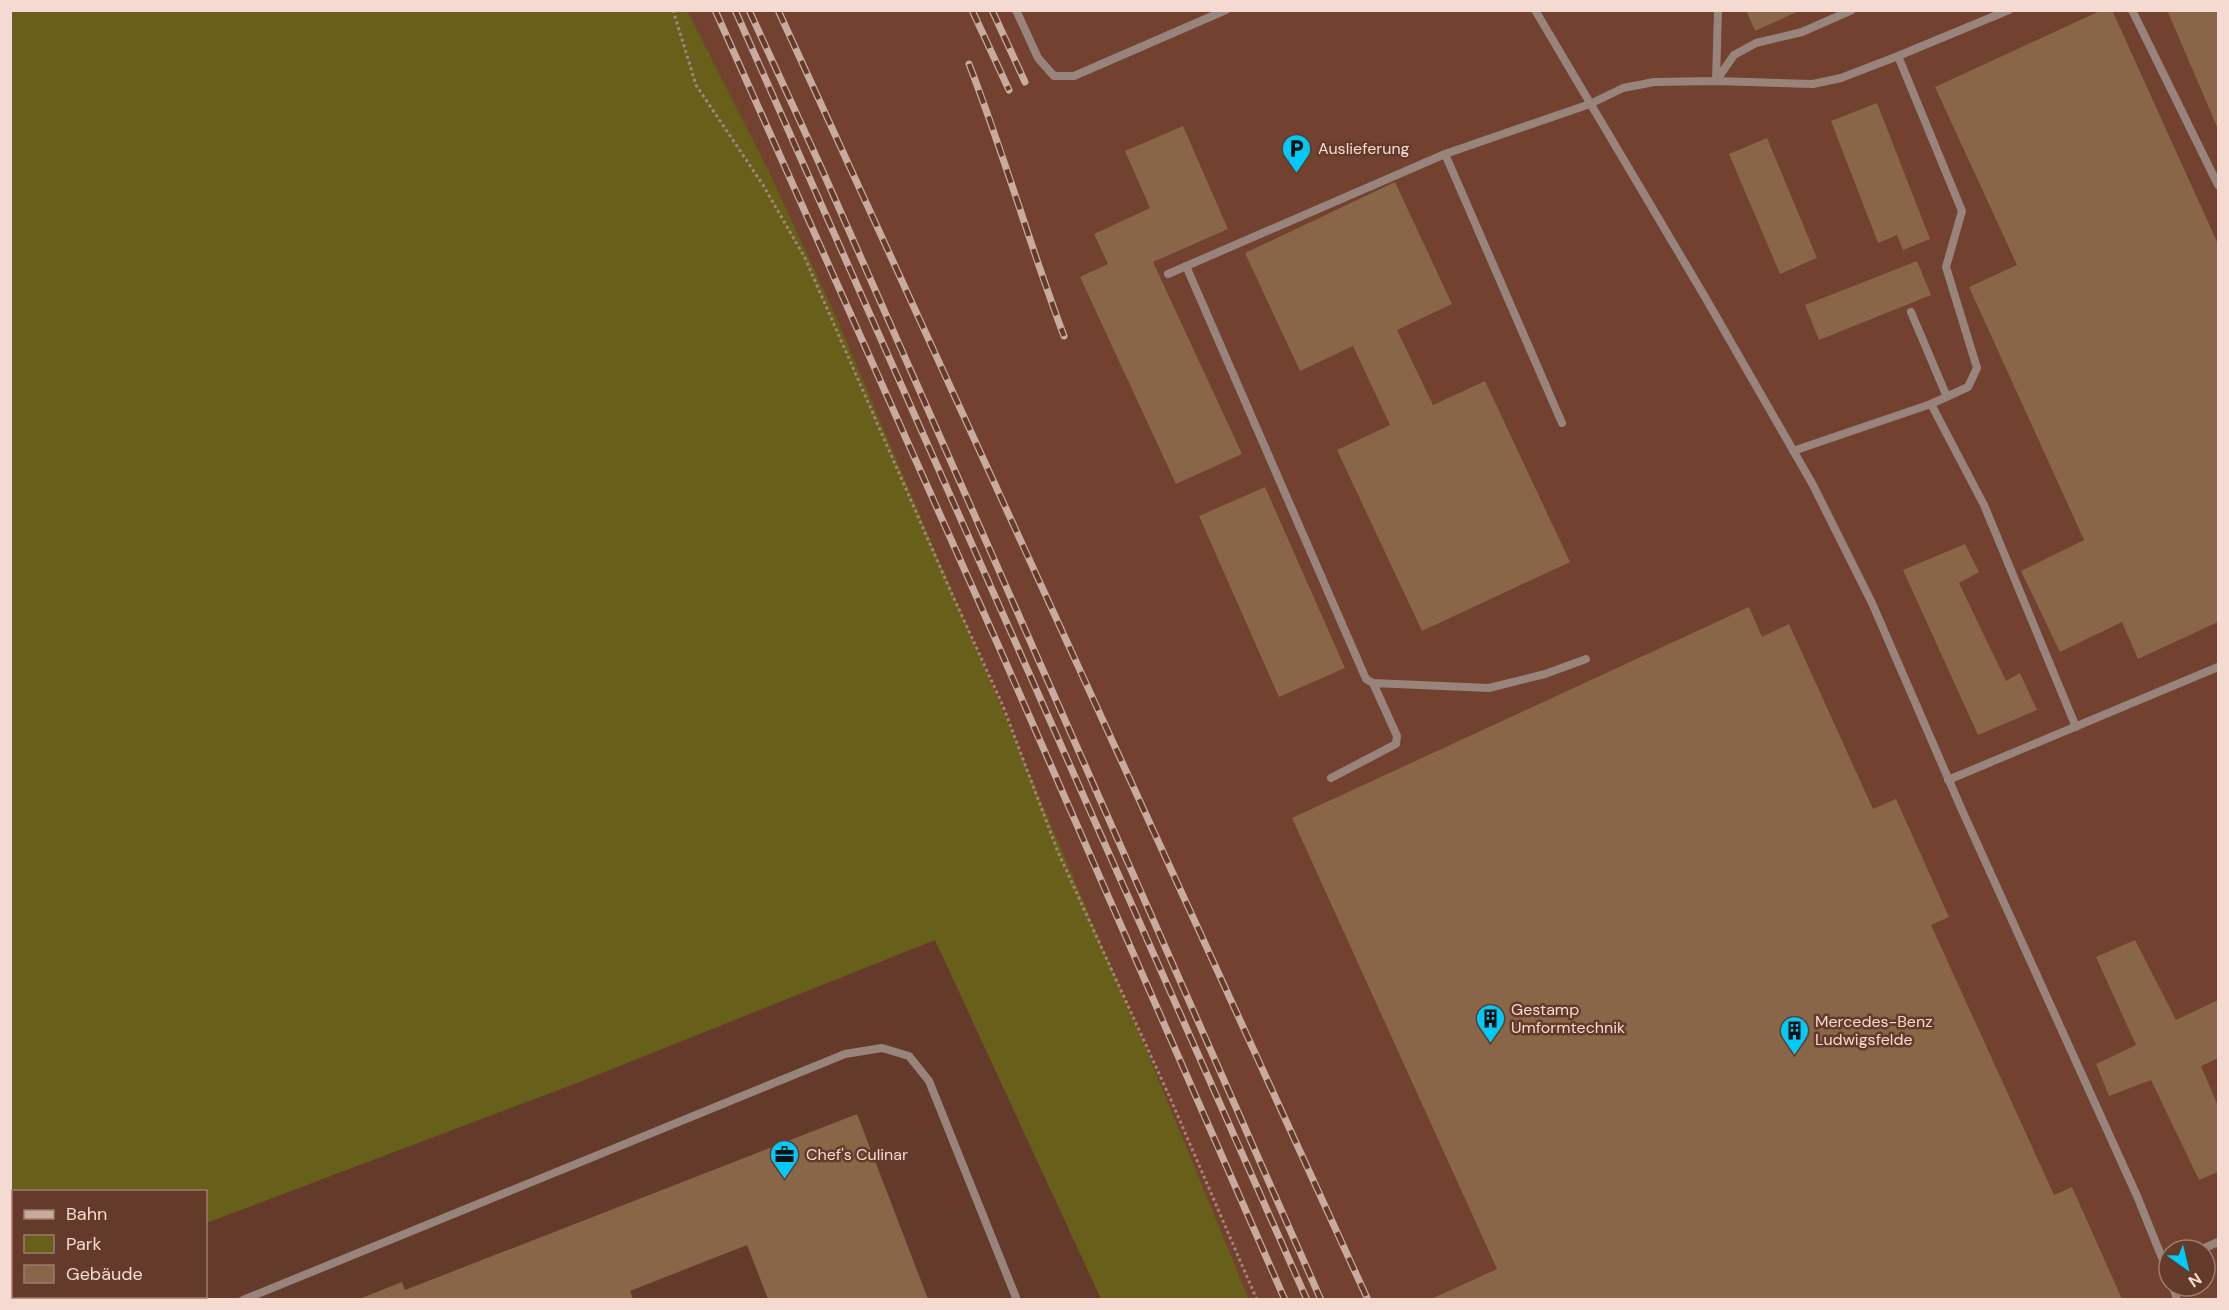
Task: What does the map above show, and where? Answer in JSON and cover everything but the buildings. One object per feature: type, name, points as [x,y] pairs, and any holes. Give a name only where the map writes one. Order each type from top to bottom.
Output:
[{"type":"lane","points":[[1016,10],[1038,58],[1054,76],[1074,76],[1226,10]]},
{"type":"lane","points":[[1535,10],[1706,297],[1813,485],[1872,603],[1948,780],[2157,1241]]},
{"type":"lane","points":[[1716,81],[1718,10]]},
{"type":"lane","points":[[1716,81],[1734,55],[1756,43],[1802,32],[1852,10]]},
{"type":"lane","points":[[1168,274],[1445,154],[1590,104],[1623,88],[1654,82],[1813,84],[1841,78],[2009,10]]},
{"type":"lane","points":[[2132,10],[2218,185]]},
{"type":"lane","points":[[1793,452],[1947,397],[1968,387],[1977,368],[1946,267],[1962,211],[1898,56]]},
{"type":"lane","points":[[1445,154],[1562,423]]},
{"type":"lane","points":[[1186,266],[1366,679],[1373,683],[1489,688],[1545,674],[1586,659]]},
{"type":"lane","points":[[1911,312],[1947,397]]},
{"type":"lane","points":[[1931,404],[1984,505],[2076,728]]},
{"type":"lane","points":[[1948,780],[2218,667]]},
{"type":"lane","points":[[1330,778],[1396,744],[1397,736],[1373,683]]},
{"type":"lane","points":[[243,1299],[845,1054],[882,1048],[909,1056],[929,1081],[1017,1299]]},
{"type":"path","points":[[673,10],[696,85],[764,186],[805,258],[1003,706],[1058,852],[1171,1100],[1257,1299]]},
{"type":"shaded area","points":[[688,11],[2218,11],[2218,1299],[1249,1299],[1144,1044],[836,316],[773,180]]},
{"type":"green space","points":[[11,10],[688,11],[773,180],[836,316],[1144,1044],[1249,1299],[1101,1299],[935,940],[577,1083],[207,1223],[207,1190],[12,1190],[11,1296]]},
{"type":"railway","points":[[715,10],[999,647],[1285,1300]]},
{"type":"railway","points":[[735,10],[1307,1300]]},
{"type":"railway","points":[[749,10],[820,165],[1321,1300]]},
{"type":"railway","points":[[778,10],[1368,1300]]},
{"type":"railway","points":[[972,10],[1009,90]]},
{"type":"railway","points":[[992,10],[1025,82]]},
{"type":"railway","points":[[969,64],[1064,336]]},
{"type":"place","name":"Auslieferung","points":[[1297,174]]},
{"type":"place","name":"Gestamp Umformtechnik","points":[[1490,1044]]},
{"type":"place","name":"Mercedes-Benz Ludwigsfelde","points":[[1794,1056]]},
{"type":"place","name":"Chef's Culinar","points":[[785,1180]]}]
